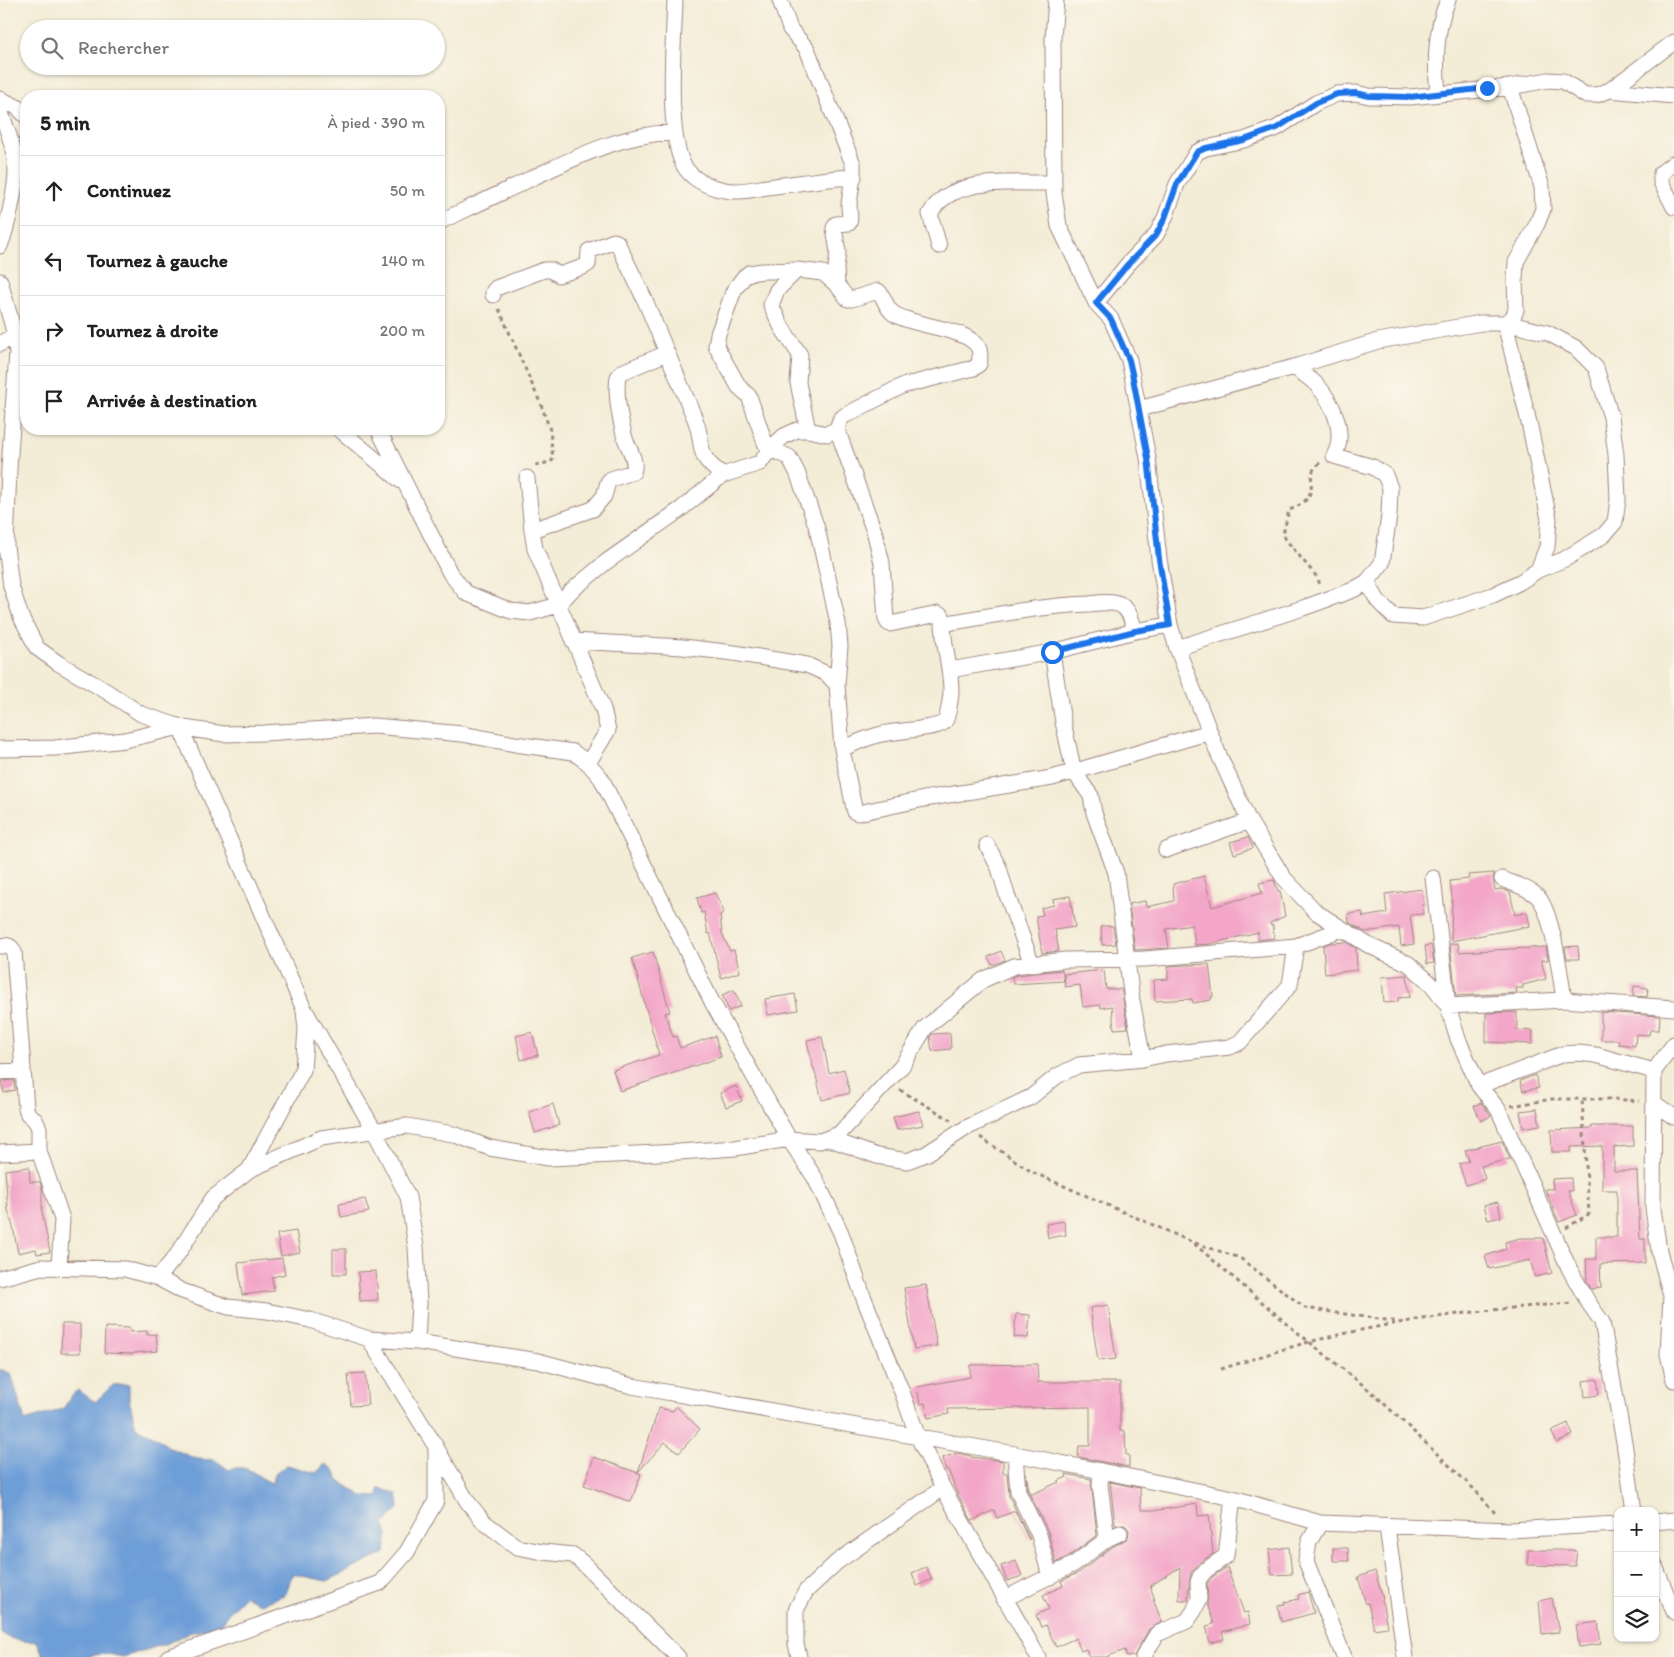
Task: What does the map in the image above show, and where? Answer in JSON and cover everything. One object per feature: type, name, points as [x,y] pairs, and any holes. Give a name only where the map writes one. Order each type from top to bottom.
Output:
[{"type":"street","points":[[675,0],[674,132],[680,156],[686,169],[695,178],[706,185],[726,191],[748,190],[854,176]]},
{"type":"street","points":[[780,0],[790,29],[807,49],[853,164],[854,176],[849,206],[850,220],[849,223],[836,224],[834,228],[838,252],[837,284]]},
{"type":"street","points":[[1056,0],[1053,38],[1053,183],[1059,226],[1096,303],[1111,319],[1129,360],[1148,458],[1159,559],[1170,625],[1177,648],[1210,732],[1249,821],[1283,877],[1316,912],[1368,945],[1409,964],[1429,982],[1448,1006]]},
{"type":"street","points":[[1438,94],[1436,50],[1442,16],[1448,0]]},
{"type":"street","points":[[1096,303],[1128,264],[1156,235],[1165,218],[1177,184],[1197,152],[1206,148],[1244,140],[1277,128],[1316,103],[1337,94],[1356,93],[1369,96],[1410,97],[1548,80],[1563,81],[1584,95],[1596,95],[1610,90],[1674,42]]},
{"type":"street","points":[[1504,322],[1513,317],[1516,310],[1516,262],[1543,209],[1542,187],[1510,86]]},
{"type":"street","points":[[1610,90],[1674,96]]},
{"type":"street","points":[[0,99],[20,110]]},
{"type":"street","points":[[0,110],[12,144],[16,171],[9,218],[0,246]]},
{"type":"street","points":[[445,219],[591,150],[650,133],[674,132]]},
{"type":"street","points":[[1674,163],[1661,173],[1661,182],[1674,207]]},
{"type":"street","points":[[939,246],[930,214],[934,206],[949,194],[981,185],[1053,183]]},
{"type":"street","points":[[493,294],[492,292],[496,288],[544,270],[551,270],[559,275],[583,267],[588,264],[589,251],[614,241],[617,242],[644,298],[699,428],[703,454],[707,462],[723,475]]},
{"type":"street","points":[[798,270],[776,290],[771,305],[782,328],[800,355],[798,383],[808,430]]},
{"type":"street","points":[[842,748],[866,738],[941,724],[946,720],[951,693],[950,670],[943,639],[942,616],[938,614],[890,624],[886,619],[882,563],[875,534],[837,429],[840,420],[844,416],[908,383],[974,368],[979,364],[979,349],[972,340],[953,332],[902,318],[893,313],[887,306],[882,294],[878,291],[848,299],[837,284],[823,273],[798,270],[756,271],[744,277],[734,290],[716,341],[716,346],[739,387],[749,396],[765,443],[770,449],[789,457],[817,528],[838,623],[840,646],[837,685],[842,748],[856,812],[858,814],[924,799],[1052,778],[1210,732]]},
{"type":"street","points":[[0,281],[15,335],[17,352],[4,516],[6,546],[11,586],[21,617],[37,648],[141,714],[180,727],[224,734],[374,726],[462,734],[515,744],[551,748],[573,752],[588,763],[602,778],[712,1002],[789,1140],[815,1178],[841,1233],[863,1296],[902,1392],[918,1438],[943,1488],[1038,1657]]},
{"type":"street","points":[[1504,322],[1530,427],[1549,519],[1547,547],[1538,570]]},
{"type":"street","points":[[1139,409],[1294,367],[1378,341],[1481,323],[1504,322],[1548,333],[1576,348],[1596,368],[1611,417],[1616,455],[1618,499],[1615,522],[1604,535],[1565,559],[1538,570],[1520,582],[1493,595],[1423,618],[1393,616],[1378,601],[1367,582]]},
{"type":"street","points":[[0,344],[15,335]]},
{"type":"street","points":[[532,530],[593,509],[604,496],[611,478],[634,472],[632,454],[624,437],[618,405],[618,377],[622,372],[667,353]]},
{"type":"street","points":[[1177,648],[1304,608],[1353,590],[1367,582],[1382,563],[1389,516],[1390,488],[1385,475],[1373,467],[1334,456],[1338,449],[1340,428],[1326,395],[1315,383],[1294,367]]},
{"type":"street","points":[[381,435],[450,573],[466,593],[511,611],[530,613],[558,605],[571,591],[606,562],[681,509],[723,475],[760,463],[770,449],[784,436],[797,430],[827,434],[837,429]]},
{"type":"street","points":[[346,435],[405,484]]},
{"type":"street","points":[[527,478],[535,549],[603,709],[608,730],[588,763]]},
{"type":"street","points":[[943,622],[947,623],[1029,608],[1102,603],[1119,604],[1124,608],[1129,614],[1135,631]]},
{"type":"street","points":[[950,670],[1052,652],[1135,631],[1170,625]]},
{"type":"street","points":[[573,641],[683,647],[807,665],[827,674],[837,685]]},
{"type":"street","points":[[1052,652],[1063,722],[1074,772],[1091,796],[1094,813],[1116,873],[1132,1000],[1144,1059]]},
{"type":"street","points":[[0,749],[55,748],[125,740],[180,727]]},
{"type":"street","points":[[180,727],[303,1008],[374,1130],[408,1197],[416,1247],[419,1303],[417,1342]]},
{"type":"street","points":[[1166,850],[1249,821]]},
{"type":"street","points":[[987,845],[999,868],[1032,964]]},
{"type":"street","points":[[1433,878],[1448,1006],[1458,1039],[1478,1086],[1498,1109],[1569,1268],[1588,1302],[1602,1322],[1626,1450],[1633,1507]]},
{"type":"street","points":[[1502,879],[1525,888],[1538,897],[1544,908],[1558,956],[1564,1000]]},
{"type":"street","points":[[158,1278],[176,1255],[213,1198],[249,1170],[321,1138],[407,1126],[453,1134],[490,1148],[549,1158],[679,1152],[735,1148],[789,1140],[820,1141],[830,1139],[839,1134],[902,1066],[925,1028],[984,980],[1014,966],[1064,960],[1127,960],[1207,955],[1296,946],[1342,929]]},
{"type":"street","points":[[0,946],[8,945],[12,947],[14,952],[26,1108],[28,1114],[35,1120],[39,1128],[39,1151],[62,1219],[59,1267]]},
{"type":"street","points":[[830,1139],[877,1156],[907,1161],[926,1154],[966,1128],[1031,1097],[1057,1076],[1078,1065],[1144,1059],[1166,1054],[1230,1047],[1240,1042],[1290,985],[1296,946]]},
{"type":"street","points":[[1448,1006],[1564,1000],[1674,1008]]},
{"type":"street","points":[[249,1170],[303,1070],[306,1029],[303,1008]]},
{"type":"street","points":[[1674,1044],[1654,1071],[1653,1208],[1659,1251],[1672,1295],[1668,1354],[1674,1380]]},
{"type":"street","points":[[1478,1086],[1562,1054],[1596,1055],[1654,1071]]},
{"type":"street","points":[[0,1072],[23,1070]]},
{"type":"street","points":[[1654,1103],[1674,1118]]},
{"type":"street","points":[[0,1153],[39,1151]]},
{"type":"street","points":[[0,1278],[41,1267],[125,1268],[158,1278],[182,1291],[228,1306],[267,1311],[310,1320],[369,1339],[417,1342],[538,1361],[632,1386],[1015,1454],[1233,1498],[1320,1523],[1387,1527],[1510,1530],[1614,1524]]},
{"type":"street","points":[[369,1339],[467,1501],[484,1522],[517,1547],[573,1555],[678,1657]]},
{"type":"street","points":[[168,1657],[380,1583],[407,1552],[436,1501],[436,1448]]},
{"type":"street","points":[[1015,1454],[1018,1492],[1039,1535],[1050,1577]]},
{"type":"street","points":[[1004,1599],[1074,1564],[1113,1536],[1100,1485],[1101,1471]]},
{"type":"street","points":[[799,1657],[796,1644],[796,1610],[806,1590],[837,1562],[943,1488]]},
{"type":"street","points":[[1143,1657],[1157,1634],[1187,1621],[1199,1599],[1198,1582],[1200,1576],[1226,1556],[1233,1498]]},
{"type":"street","points":[[1659,1522],[1674,1520]]},
{"type":"street","points":[[1320,1523],[1309,1542],[1306,1561],[1344,1657]]},
{"type":"street","points":[[1387,1527],[1405,1657]]},
{"type":"street","points":[[1659,1576],[1674,1612]]},
{"type":"path","points":[[493,294],[542,407],[550,430],[554,459],[548,463],[530,465],[527,478]]},
{"type":"path","points":[[1304,608],[1320,596],[1322,588],[1317,577],[1286,540],[1283,534],[1285,522],[1289,510],[1301,505],[1308,498],[1312,471],[1316,466],[1334,456]]},
{"type":"path","points":[[887,1083],[966,1128],[1032,1172],[1192,1242],[1240,1258],[1304,1308],[1402,1323]]},
{"type":"path","points":[[1498,1109],[1552,1098],[1614,1098],[1654,1103]]},
{"type":"path","points":[[1555,1235],[1589,1214],[1582,1098]]},
{"type":"path","points":[[1192,1242],[1309,1342],[1374,1394],[1475,1490],[1510,1530]]},
{"type":"path","points":[[1221,1369],[1309,1342],[1402,1323],[1511,1307],[1588,1302]]},
{"type":"water","points":[[0,1369],[11,1374],[25,1421],[63,1409],[72,1395],[78,1390],[95,1402],[113,1385],[129,1384],[129,1399],[136,1428],[157,1438],[170,1448],[197,1459],[215,1460],[229,1470],[236,1468],[247,1469],[272,1483],[275,1474],[287,1465],[316,1473],[325,1464],[333,1469],[339,1481],[362,1496],[378,1497],[379,1488],[397,1494],[399,1508],[384,1525],[388,1534],[385,1553],[327,1581],[292,1574],[286,1594],[261,1604],[245,1596],[218,1627],[188,1633],[168,1643],[123,1657],[109,1654],[92,1655],[90,1657],[38,1657],[43,1655],[37,1641],[18,1640],[0,1632]]},
{"type":"building","points":[[1248,837],[1253,848],[1234,854],[1230,842]]},
{"type":"building","points":[[1494,873],[1495,890],[1501,889],[1510,892],[1515,915],[1527,912],[1530,926],[1451,941],[1452,897],[1450,881],[1469,879],[1468,875]]},
{"type":"building","points":[[1204,876],[1212,907],[1262,893],[1259,883],[1274,880],[1278,891],[1280,891],[1285,916],[1270,923],[1271,926],[1273,925],[1274,938],[1258,940],[1258,932],[1210,944],[1195,945],[1192,925],[1166,929],[1169,948],[1135,950],[1129,904],[1145,901],[1146,907],[1174,901],[1173,884]]},
{"type":"building","points":[[1422,889],[1423,914],[1410,915],[1414,944],[1401,946],[1399,927],[1365,932],[1349,922],[1348,914],[1362,912],[1363,917],[1387,913],[1385,894]]},
{"type":"building","points":[[715,893],[724,912],[720,915],[722,933],[730,951],[734,950],[740,972],[721,978],[710,933],[708,934],[704,912],[701,913],[697,898]]},
{"type":"building","points":[[1070,896],[1075,927],[1055,930],[1059,951],[1042,953],[1036,916],[1043,915],[1041,908],[1054,905],[1053,899]]},
{"type":"building","points":[[1101,926],[1113,926],[1116,944],[1102,945]]},
{"type":"building","points":[[1346,942],[1356,948],[1357,970],[1325,974],[1323,946],[1330,943]]},
{"type":"building","points":[[1458,943],[1459,952],[1546,947],[1548,960],[1541,960],[1546,979],[1523,985],[1523,988],[1516,988],[1517,993],[1456,996],[1450,944]]},
{"type":"building","points":[[1431,945],[1434,963],[1427,964],[1425,946]]},
{"type":"building","points":[[1578,946],[1579,959],[1567,959],[1565,947]]},
{"type":"building","points":[[1001,951],[1005,960],[992,965],[988,957]]},
{"type":"building","points":[[653,952],[670,1012],[665,1013],[673,1037],[676,1036],[680,1048],[715,1036],[721,1057],[620,1091],[613,1070],[659,1055],[632,958]]},
{"type":"building","points":[[1209,964],[1213,997],[1211,997],[1211,1000],[1193,1003],[1192,999],[1155,1001],[1154,980],[1168,979],[1168,966]]},
{"type":"building","points":[[1062,970],[1064,981],[1013,984],[1012,977],[1017,975]]},
{"type":"building","points":[[1104,970],[1106,989],[1121,989],[1128,1028],[1114,1029],[1112,1006],[1101,1008],[1100,1005],[1083,1007],[1080,985],[1065,987],[1064,974]]},
{"type":"building","points":[[1407,975],[1410,997],[1398,998],[1398,1002],[1384,1003],[1382,977]]},
{"type":"building","points":[[1634,986],[1648,988],[1647,997],[1633,996]]},
{"type":"building","points":[[734,990],[741,1006],[729,1011],[722,995]]},
{"type":"building","points":[[795,994],[798,1010],[768,1015],[765,999]]},
{"type":"building","points":[[1517,1012],[1517,1030],[1533,1031],[1532,1044],[1486,1042],[1486,1013]]},
{"type":"building","points":[[1601,1012],[1660,1016],[1659,1030],[1650,1030],[1649,1035],[1636,1034],[1635,1046],[1618,1044],[1619,1040],[1601,1040]]},
{"type":"building","points":[[532,1032],[538,1055],[521,1060],[516,1036]]},
{"type":"building","points":[[950,1033],[951,1049],[932,1051],[930,1037],[932,1034]]},
{"type":"building","points":[[822,1037],[829,1073],[844,1069],[850,1093],[822,1100],[807,1040]]},
{"type":"building","points":[[1535,1075],[1539,1088],[1523,1091],[1520,1081]]},
{"type":"building","points":[[14,1080],[15,1090],[4,1093],[1,1081]]},
{"type":"building","points":[[736,1086],[742,1101],[726,1107],[720,1093]]},
{"type":"building","points":[[1481,1103],[1491,1116],[1481,1121],[1474,1106]]},
{"type":"building","points":[[553,1104],[559,1125],[535,1133],[529,1112]]},
{"type":"building","points":[[1537,1109],[1540,1125],[1523,1128],[1520,1111]]},
{"type":"building","points":[[919,1111],[923,1125],[897,1130],[893,1117]]},
{"type":"building","points":[[1592,1126],[1633,1126],[1633,1146],[1614,1147],[1614,1171],[1637,1171],[1640,1239],[1645,1239],[1645,1263],[1600,1264],[1601,1288],[1591,1289],[1587,1281],[1586,1259],[1596,1259],[1596,1237],[1617,1237],[1617,1190],[1602,1190],[1602,1146],[1571,1147],[1571,1152],[1552,1152],[1551,1130],[1592,1128]]},
{"type":"building","points":[[1502,1141],[1510,1159],[1481,1166],[1485,1179],[1466,1185],[1459,1164],[1469,1161],[1465,1150]]},
{"type":"building","points":[[29,1167],[30,1182],[40,1182],[42,1188],[42,1212],[50,1252],[37,1254],[36,1249],[18,1253],[8,1210],[5,1170]]},
{"type":"building","points":[[1571,1178],[1572,1191],[1568,1191],[1577,1215],[1559,1222],[1545,1189],[1553,1189],[1552,1179]]},
{"type":"building","points":[[365,1199],[369,1212],[341,1217],[339,1204]]},
{"type":"building","points":[[1498,1202],[1501,1217],[1488,1220],[1484,1205]]},
{"type":"building","points":[[1064,1221],[1066,1235],[1048,1238],[1046,1224]]},
{"type":"building","points":[[296,1231],[300,1252],[281,1256],[277,1234]]},
{"type":"building","points":[[1520,1238],[1543,1238],[1552,1273],[1535,1277],[1530,1260],[1489,1269],[1485,1256],[1506,1249],[1505,1242]]},
{"type":"building","points":[[333,1249],[346,1249],[346,1274],[333,1274]]},
{"type":"building","points":[[282,1258],[285,1274],[272,1277],[274,1291],[242,1295],[238,1263]]},
{"type":"building","points":[[376,1271],[378,1300],[360,1301],[358,1272]]},
{"type":"building","points":[[926,1285],[937,1346],[914,1349],[904,1288]]},
{"type":"building","points":[[1108,1305],[1116,1359],[1098,1361],[1090,1308]]},
{"type":"building","points":[[1016,1314],[1030,1315],[1028,1338],[1014,1337]]},
{"type":"building","points":[[62,1324],[80,1324],[80,1353],[61,1353]]},
{"type":"building","points":[[105,1327],[130,1328],[130,1332],[147,1331],[147,1335],[156,1334],[158,1351],[134,1354],[104,1353]]},
{"type":"building","points":[[1037,1364],[1038,1382],[1120,1382],[1120,1431],[1125,1431],[1126,1455],[1129,1455],[1129,1467],[1078,1457],[1079,1446],[1090,1446],[1090,1407],[948,1409],[949,1414],[928,1418],[925,1403],[920,1404],[917,1387],[970,1377],[970,1365]]},
{"type":"building","points":[[365,1373],[368,1405],[351,1406],[348,1374]]},
{"type":"building","points":[[1597,1379],[1599,1395],[1585,1397],[1583,1381]]},
{"type":"building","points":[[676,1406],[700,1429],[679,1453],[665,1442],[638,1472],[659,1408],[673,1411]]},
{"type":"building","points":[[1568,1423],[1573,1435],[1557,1443],[1551,1431]]},
{"type":"building","points":[[957,1453],[971,1457],[1003,1461],[1003,1473],[1007,1473],[1009,1496],[1029,1540],[1015,1511],[997,1518],[994,1510],[972,1521],[955,1489],[942,1458]]},
{"type":"building","points":[[594,1457],[641,1474],[631,1502],[584,1485]]},
{"type":"building","points":[[1026,1473],[1030,1495],[1027,1489]]},
{"type":"building","points":[[1066,1474],[1091,1479],[1097,1535],[1069,1556],[1056,1563],[1048,1531],[1030,1495],[1059,1482],[1067,1477]]},
{"type":"building","points":[[1110,1482],[1140,1488],[1141,1510],[1159,1510],[1197,1504],[1198,1516],[1209,1515],[1213,1554],[1200,1562],[1191,1573],[1188,1600],[1179,1600],[1180,1567],[1150,1586],[1162,1622],[1149,1629],[1134,1656],[1127,1657],[1125,1650],[1106,1657],[1089,1657],[1086,1649],[1081,1651],[1076,1638],[1056,1647],[1046,1625],[1041,1627],[1036,1615],[1049,1609],[1043,1595],[1063,1586],[1061,1581],[1080,1572],[1112,1547],[1128,1538],[1129,1530],[1126,1526],[1115,1525]]},
{"type":"building","points":[[1289,1547],[1292,1574],[1272,1575],[1269,1550]]},
{"type":"building","points":[[1333,1548],[1348,1548],[1349,1561],[1333,1561]]},
{"type":"building","points":[[1528,1550],[1577,1551],[1575,1566],[1528,1565]]},
{"type":"building","points":[[1016,1561],[1022,1576],[1007,1581],[1001,1566]]},
{"type":"building","points":[[926,1567],[932,1579],[917,1586],[912,1573]]},
{"type":"building","points":[[1227,1567],[1244,1613],[1248,1612],[1250,1624],[1222,1632],[1224,1639],[1210,1643],[1206,1626],[1214,1624],[1207,1604],[1207,1584],[1212,1577]]},
{"type":"building","points":[[1375,1571],[1383,1599],[1387,1627],[1374,1629],[1368,1603],[1366,1604],[1358,1577]]},
{"type":"building","points":[[1308,1592],[1314,1613],[1281,1622],[1278,1606],[1285,1604],[1285,1602],[1299,1599],[1298,1595]]},
{"type":"building","points":[[1552,1598],[1559,1632],[1542,1634],[1539,1601]]},
{"type":"building","points":[[1598,1622],[1601,1644],[1579,1647],[1576,1625]]},
{"type":"route","points":[[1052,652],[1135,631],[1170,625],[1159,559],[1153,489],[1129,360],[1111,319],[1096,303],[1128,264],[1156,235],[1165,218],[1177,184],[1197,152],[1206,148],[1244,140],[1277,128],[1296,114],[1337,94],[1356,93],[1369,96],[1410,97],[1487,88]]}]
